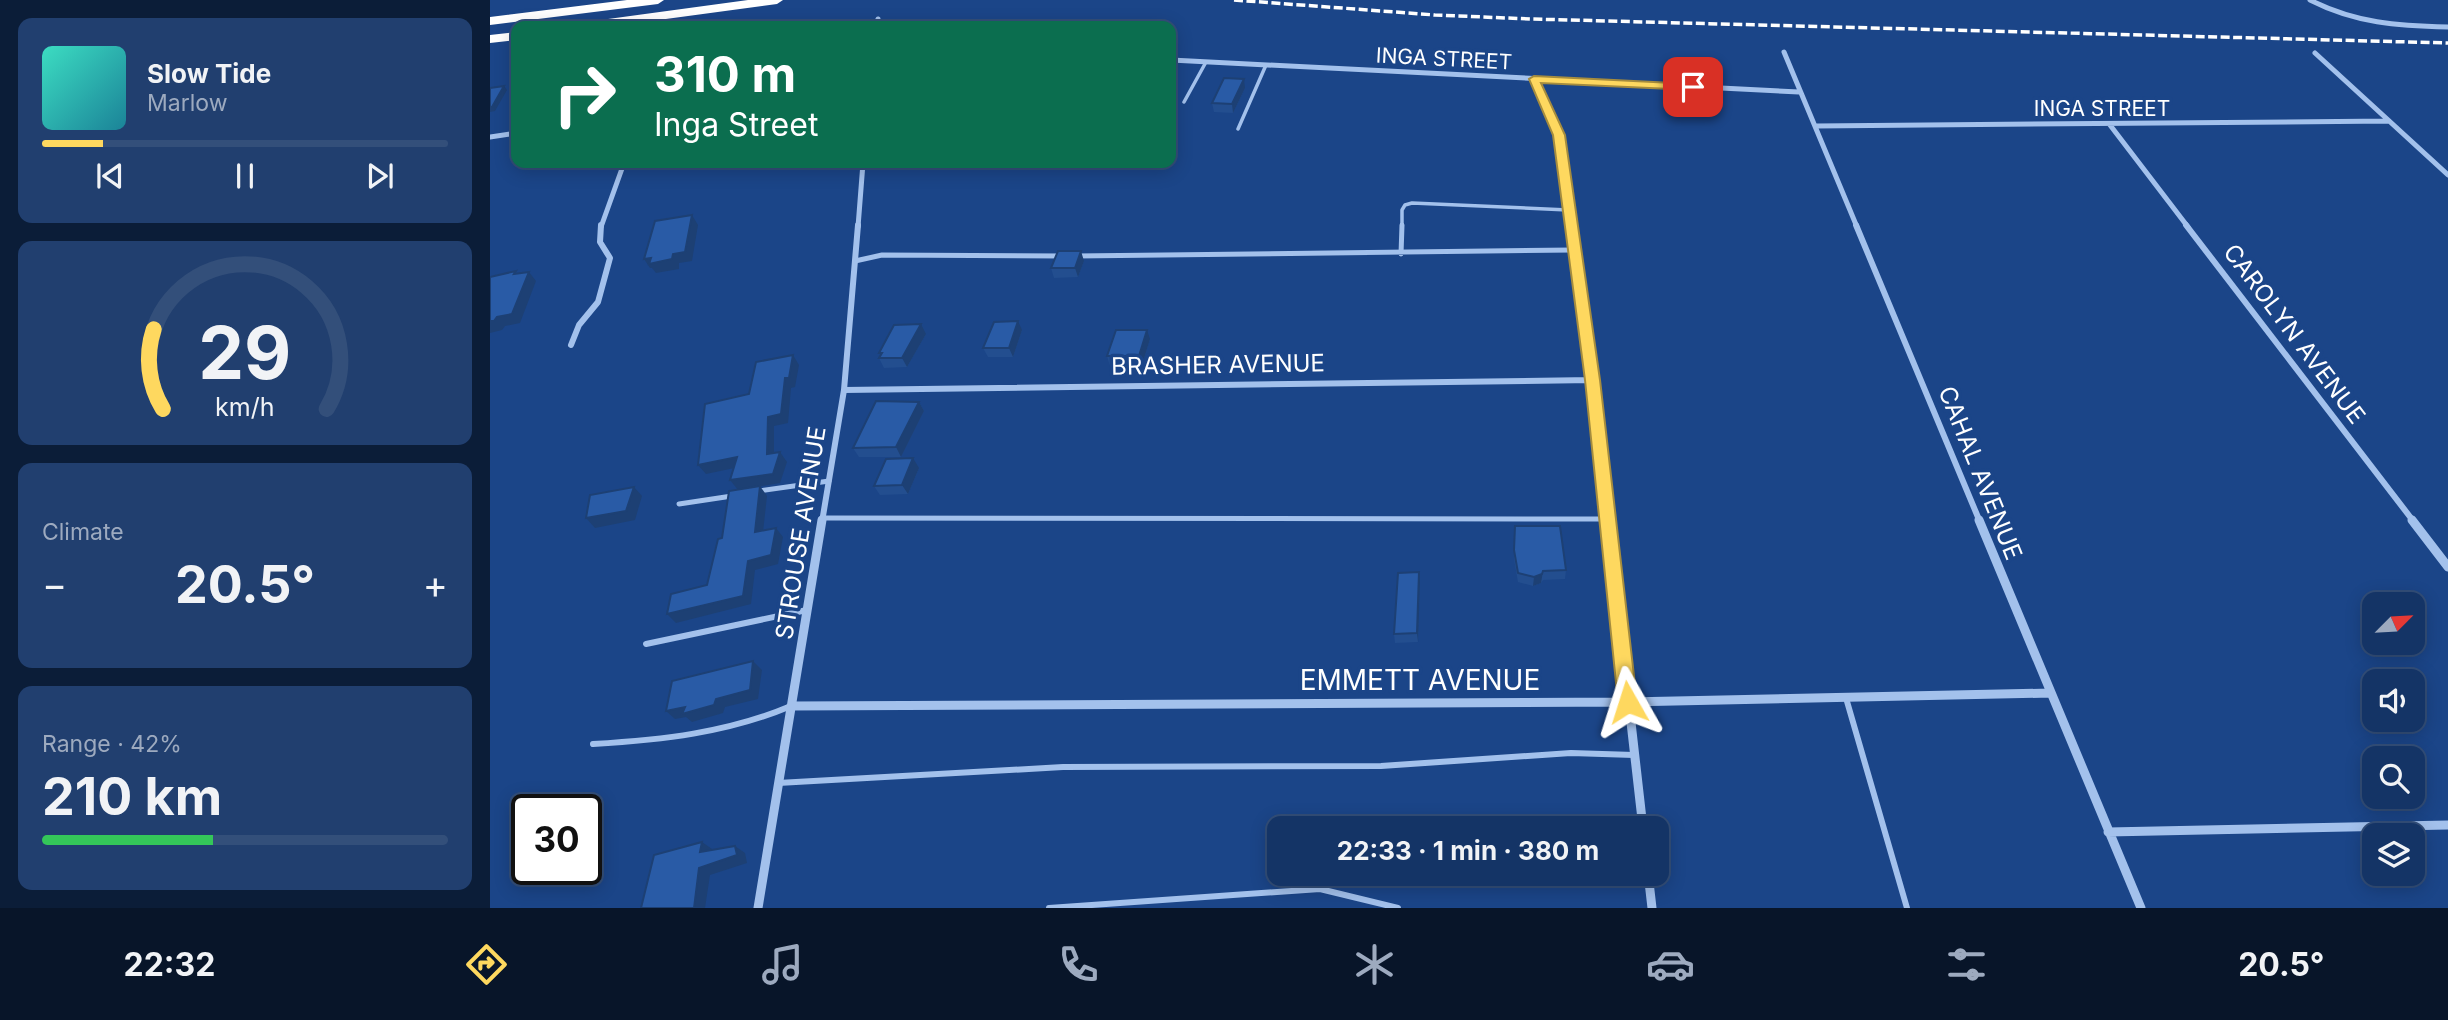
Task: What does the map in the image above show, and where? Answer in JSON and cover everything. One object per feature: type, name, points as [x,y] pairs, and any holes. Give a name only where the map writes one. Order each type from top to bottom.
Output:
[{"type":"highway","points":[[490,21],[658,0]]},
{"type":"highway","points":[[623,21],[777,0]]},
{"type":"highway","points":[[490,39],[511,36]]},
{"type":"street","points":[[2310,0],[2342,17],[2362,23],[2448,27]]},
{"type":"street","name":"CAHAL AVENUE","points":[[1784,52],[2141,908]]},
{"type":"street","points":[[2315,53],[2448,175]]},
{"type":"street","name":"INGA STREET","points":[[1176,60],[1799,92]]},
{"type":"street","points":[[1534,79],[1559,135],[1592,380],[1642,816]]},
{"type":"street","name":"INGA STREET","points":[[1816,126],[2389,121]]},
{"type":"street","name":"CAROLYN AVENUE","points":[[2109,125],[2448,566]]},
{"type":"street","points":[[490,137],[511,134]]},
{"type":"street","points":[[571,345],[579,325],[598,302],[607,280],[610,258],[600,242],[600,228],[622,168]]},
{"type":"street","name":"STROUSE AVENUE","points":[[758,908],[844,390],[863,168]]},
{"type":"street","name":"BRASHER AVENUE","points":[[844,390],[1592,380]]},
{"type":"street","name":"EMMETT AVENUE","points":[[791,706],[1628,702],[2050,693]]},
{"type":"street","points":[[2108,832],[2448,825]]},
{"type":"street","points":[[1649,886],[1652,908]]},
{"type":"lane","points":[[1184,102],[1206,62]]},
{"type":"lane","points":[[1238,129],[1266,65]]},
{"type":"lane","points":[[1401,254],[1402,210],[1405,205],[1412,203],[1568,210]]},
{"type":"lane","points":[[855,261],[882,255],[1250,256],[1573,250]]},
{"type":"lane","points":[[747,493],[829,481]]},
{"type":"lane","points":[[679,504],[734,495]]},
{"type":"lane","points":[[823,518],[1607,519]]},
{"type":"lane","points":[[646,644],[807,610]]},
{"type":"lane","points":[[1846,698],[1907,908]]},
{"type":"lane","points":[[593,744],[668,739],[765,719],[791,706]]},
{"type":"lane","points":[[778,783],[1061,767],[1223,764],[1381,766],[1610,753],[1634,755]]},
{"type":"lane","points":[[1049,908],[1166,904],[1320,889],[1398,908]]},
{"type":"building","points":[[1224,78],[1244,79],[1232,104],[1212,103]]},
{"type":"building","points":[[504,86],[492,107],[490,107],[490,88]]},
{"type":"building","points":[[692,215],[685,252],[673,254],[672,259],[649,264],[651,258],[644,259],[655,221]]},
{"type":"building","points":[[1058,251],[1081,251],[1075,268],[1051,268]]},
{"type":"building","points":[[516,271],[514,274],[529,272],[512,314],[490,321],[490,277]]},
{"type":"building","points":[[1018,321],[1009,348],[983,348],[994,322]]},
{"type":"building","points":[[921,324],[902,358],[879,358],[894,325]]},
{"type":"building","points":[[1116,330],[1147,330],[1139,356],[1107,356]]},
{"type":"building","points":[[793,355],[789,378],[785,378],[781,414],[768,417],[767,454],[780,452],[773,474],[730,480],[737,457],[698,465],[705,404],[749,394],[756,362]]},
{"type":"building","points":[[876,401],[919,402],[896,447],[853,448]]},
{"type":"building","points":[[913,458],[902,485],[874,486],[886,459]]},
{"type":"building","points":[[760,486],[755,532],[776,528],[771,555],[748,561],[743,596],[667,614],[671,594],[707,585],[718,539],[722,538],[729,491]]},
{"type":"building","points":[[634,487],[626,511],[586,518],[590,495]]},
{"type":"building","points":[[1515,526],[1560,526],[1566,570],[1543,571],[1534,577],[1518,573],[1514,550]]},
{"type":"building","points":[[1419,572],[1417,633],[1394,634],[1398,573]]},
{"type":"building","points":[[753,661],[750,690],[716,699],[714,705],[682,714],[685,707],[666,711],[672,681]]},
{"type":"building","points":[[702,842],[700,852],[735,846],[737,855],[699,868],[694,908],[641,908],[654,855]]},
{"type":"railway","points":[[1234,0],[1435,15],[1531,19],[2448,43]]},
{"type":"route","points":[[1628,702],[1592,380],[1559,135],[1534,79],[1693,87]]}]
